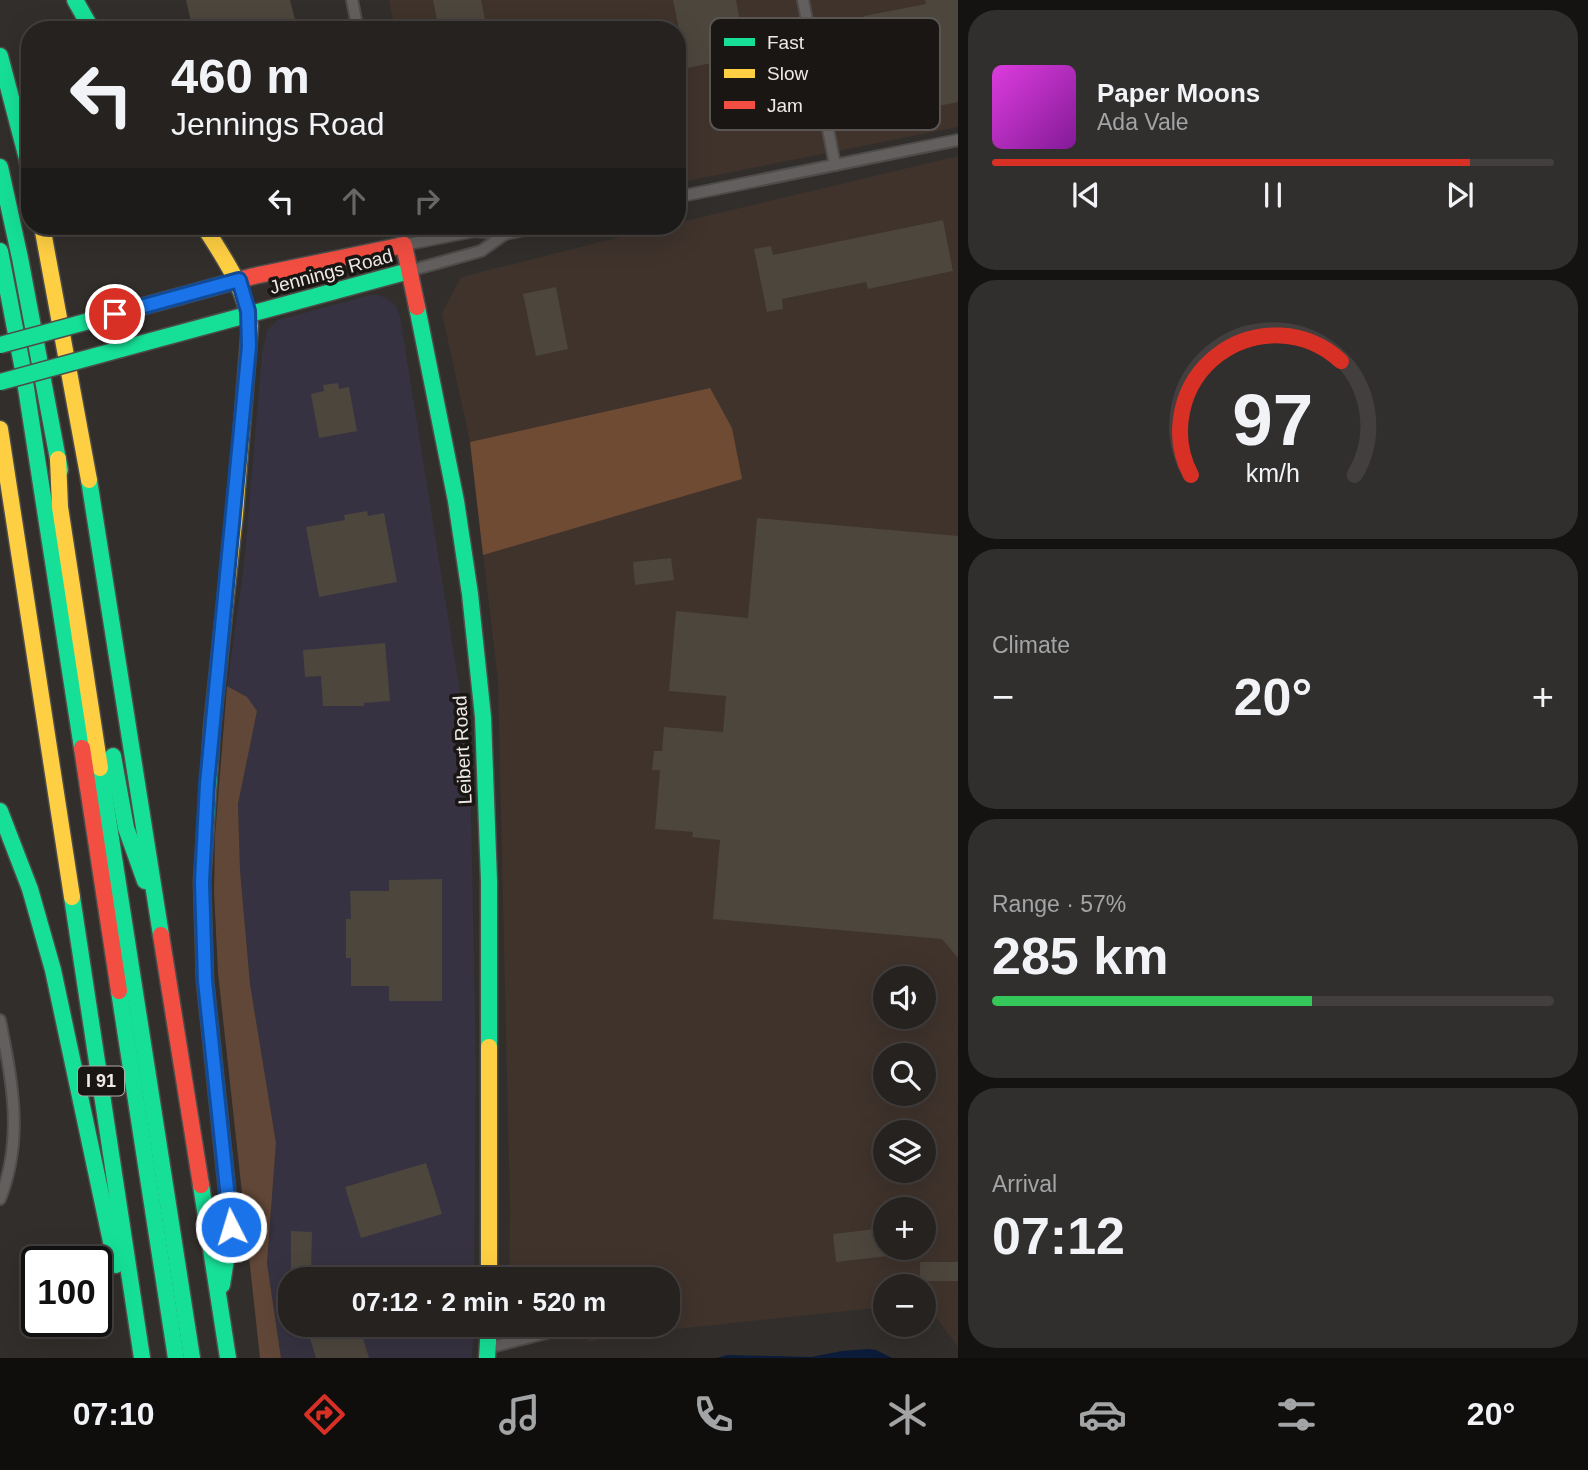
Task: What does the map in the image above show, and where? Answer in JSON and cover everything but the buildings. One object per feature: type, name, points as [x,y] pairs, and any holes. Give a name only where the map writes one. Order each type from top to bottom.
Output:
[{"type":"main road","points":[[75,0],[87,21]]},
{"type":"main road","points":[[0,56],[21,136]]},
{"type":"main road","points":[[0,167],[20,258],[126,828],[138,864],[159,911]]},
{"type":"main road","points":[[44,235],[85,460],[229,1358]]},
{"type":"main road","points":[[210,235],[239,280],[249,314],[250,339],[202,856],[205,981],[231,1227],[219,1299]]},
{"type":"main road","name":"Jennings Road","points":[[0,345],[239,280],[404,245]]},
{"type":"main road","name":"Leibert Road","points":[[404,245],[458,512],[483,717],[488,847],[489,1267]]},
{"type":"main road","points":[[0,251],[24,375],[176,1358]]},
{"type":"main road","name":"Jennings Road","points":[[0,382],[409,271]]},
{"type":"main road","name":"I 91","points":[[0,429],[142,1358]]},
{"type":"main road","points":[[58,459],[60,508],[192,1358]]},
{"type":"main road","points":[[0,811],[26,874],[40,920],[80,1092],[114,1257],[135,1307]]},
{"type":"street","points":[[352,0],[356,21]]},
{"type":"street","points":[[803,0],[806,18]]},
{"type":"street","points":[[828,130],[835,165]]},
{"type":"street","points":[[686,195],[958,140]]},
{"type":"street","name":"Leibert Road","points":[[402,235],[404,245]]},
{"type":"street","name":"Jennings Road","points":[[404,245],[455,235]]},
{"type":"street","name":"Jennings Road","points":[[409,271],[481,251],[504,235]]},
{"type":"street","points":[[0,1020],[11,1073],[15,1140],[8,1181],[0,1199]]},
{"type":"street","points":[[487,1353],[538,1337]]},
{"type":"shaded area","points":[[389,0],[958,0],[958,127],[686,181],[686,21],[393,21]]},
{"type":"shaded area","points":[[958,156],[958,1347],[936,1317],[936,1274],[873,1274],[873,1308],[680,1329],[680,1267],[509,1267],[498,682],[483,552],[709,388],[470,442],[442,313],[461,277],[628,235],[686,235],[686,221]]},
{"type":"shaded area","points":[[374,294],[387,298],[396,306],[400,316],[470,754],[476,1068],[474,1267],[278,1267],[278,1337],[473,1337],[472,1358],[281,1358],[267,1263],[276,1143],[250,984],[240,870],[238,804],[257,711],[227,686],[244,565],[262,353],[267,330],[278,320]]},
{"type":"shaded area","points":[[710,388],[732,428],[742,479],[483,555],[470,442]]},
{"type":"shaded area","points":[[227,686],[247,697],[257,711],[238,804],[240,870],[250,984],[276,1143],[267,1263],[281,1358],[260,1358],[218,973],[214,892],[215,836]]},
{"type":"shaded area","points":[[587,1337],[610,1337],[588,1342]]},
{"type":"water","points":[[868,1349],[892,1358],[717,1358],[727,1355],[811,1357]]},
{"type":"traffic: fast","points":[[75,0],[87,21]]},
{"type":"traffic: fast","points":[[0,56],[21,136]]},
{"type":"traffic: fast","points":[[0,167],[60,470]]},
{"type":"traffic: fast","points":[[0,251],[24,375],[82,748]]},
{"type":"traffic: fast","points":[[121,349],[409,271]]},
{"type":"traffic: fast","points":[[417,307],[456,501],[470,594],[483,717],[489,881],[489,1047]]},
{"type":"traffic: fast","points":[[0,345],[115,314]]},
{"type":"traffic: fast","points":[[0,382],[121,349]]},
{"type":"traffic: fast","points":[[89,480],[161,935]]},
{"type":"traffic: fast","points":[[222,1285],[231,1227],[205,981],[202,882],[212,728],[223,623]]},
{"type":"traffic: fast","points":[[113,756],[126,828],[145,881]]},
{"type":"traffic: fast","points":[[100,768],[192,1358]]},
{"type":"traffic: fast","points":[[0,811],[30,889],[53,970],[116,1265]]},
{"type":"traffic: fast","points":[[72,897],[142,1358]]},
{"type":"traffic: fast","points":[[119,991],[176,1358]]},
{"type":"traffic: fast","points":[[201,1185],[228,1358]]},
{"type":"traffic: fast","points":[[487,1358],[488,1337]]},
{"type":"traffic: slow","points":[[44,235],[89,480]]},
{"type":"traffic: slow","points":[[210,235],[239,285],[250,326],[223,623]]},
{"type":"traffic: slow","points":[[0,429],[72,897]]},
{"type":"traffic: slow","points":[[58,459],[60,507],[100,768]]},
{"type":"traffic: slow","points":[[489,1047],[489,1267]]},
{"type":"traffic: jam","points":[[115,314],[254,276],[404,245],[417,307]]},
{"type":"traffic: jam","points":[[82,748],[119,991]]},
{"type":"traffic: jam","points":[[161,935],[201,1185]]},
{"type":"route","points":[[115,314],[239,280],[248,311],[249,346],[207,784],[202,882],[205,981],[231,1227]]}]
